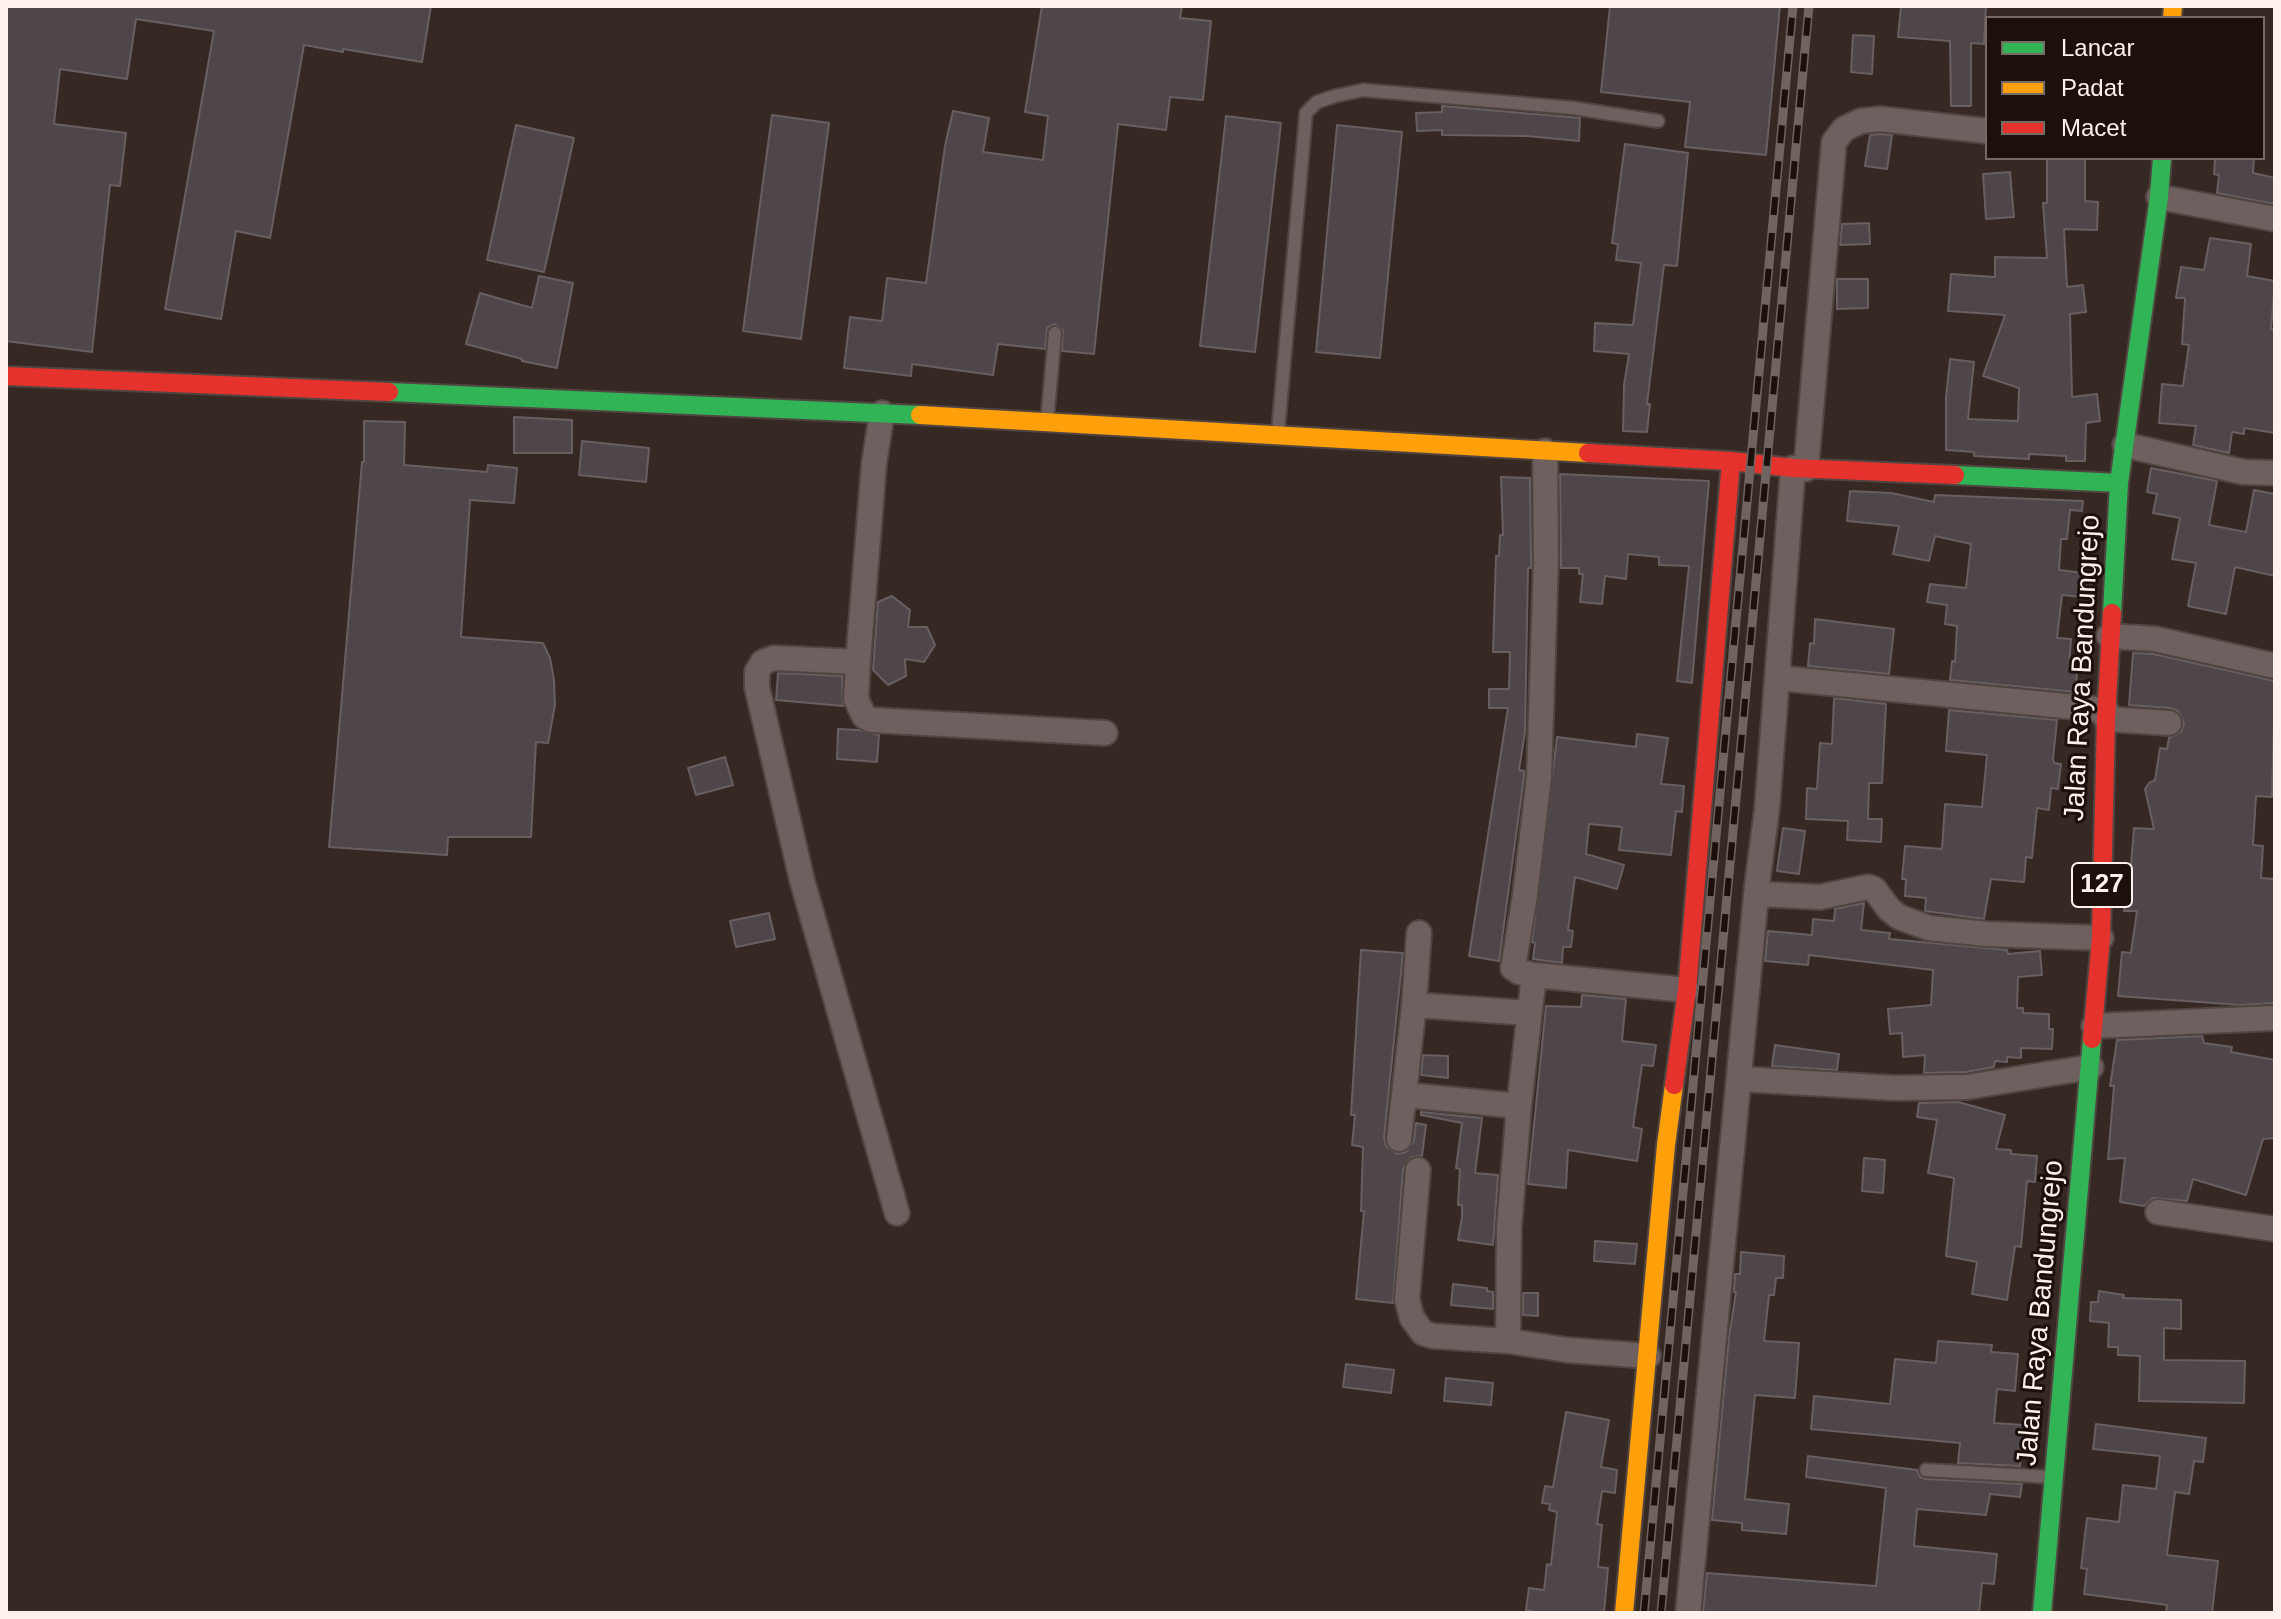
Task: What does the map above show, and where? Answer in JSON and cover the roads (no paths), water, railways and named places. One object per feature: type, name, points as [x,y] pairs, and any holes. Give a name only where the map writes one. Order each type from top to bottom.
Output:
[{"type":"main road","name":"Jalan Raya Bandungrejo","points":[[2042,1613],[2101,938],[2109,636],[2119,483],[2162,160]]},
{"type":"main road","points":[[6,376],[882,413],[1731,461],[1799,468],[2119,483]]},
{"type":"main road","points":[[1624,1613],[1666,1145],[1687,990],[1731,461]]},
{"type":"street","points":[[1688,1613],[1756,894],[1834,142],[1844,129],[1861,121],[1880,119],[1985,131]]},
{"type":"street","points":[[2159,197],[2275,219]]},
{"type":"street","points":[[882,413],[874,464],[858,662],[856,699],[864,716],[871,720],[1105,733]]},
{"type":"street","points":[[2125,445],[2243,472],[2275,473]]},
{"type":"street","points":[[1545,451],[1546,559],[1539,777],[1513,964],[1519,972],[1534,975],[1687,990]]},
{"type":"street","points":[[2109,636],[2155,639],[2275,666]]},
{"type":"street","points":[[858,662],[774,658],[763,662],[757,672],[757,687],[802,880],[897,1213]]},
{"type":"street","points":[[1778,678],[2169,723]]},
{"type":"street","points":[[1756,894],[1820,897],[1868,887],[1874,889],[1899,917],[1929,928],[1987,934],[2101,938]]},
{"type":"street","points":[[1399,1139],[1419,933]]},
{"type":"street","points":[[1508,1341],[1509,1228],[1534,975]]},
{"type":"street","points":[[1414,1005],[1529,1013]]},
{"type":"street","points":[[2094,1026],[2275,1018]]},
{"type":"street","points":[[1740,1079],[1894,1088],[1967,1087],[2091,1067]]},
{"type":"street","points":[[1405,1095],[1519,1106]]},
{"type":"street","points":[[1418,1170],[1407,1299],[1412,1318],[1423,1333],[1648,1356]]},
{"type":"street","points":[[2158,1212],[2275,1229]]},
{"type":"lane","points":[[1278,435],[1306,113],[1317,102],[1363,90],[1573,108],[1658,121]]},
{"type":"lane","points":[[1047,422],[1055,333]]},
{"type":"lane","points":[[1926,1470],[2054,1477]]},
{"type":"railway","points":[[1644,1613],[1793,6]]},
{"type":"railway","points":[[1661,1613],[1809,6]]}]
